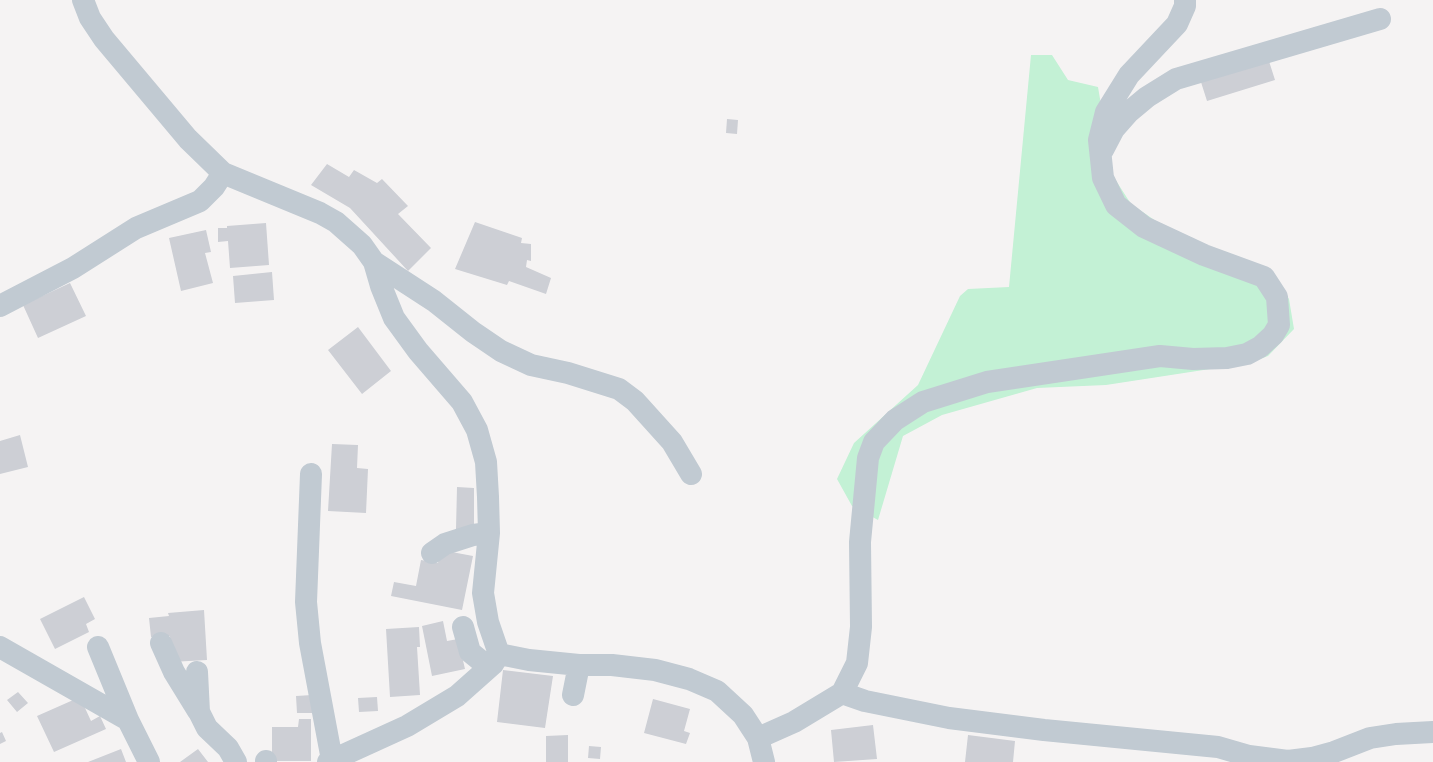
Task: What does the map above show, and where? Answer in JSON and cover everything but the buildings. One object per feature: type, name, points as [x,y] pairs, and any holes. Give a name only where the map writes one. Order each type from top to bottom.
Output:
[{"type":"street","points":[[83,0],[90,18],[104,39],[188,139],[223,173],[320,213],[336,222],[362,245],[374,262],[380,286],[394,318],[418,351],[462,402],[477,430],[486,462],[489,533],[483,593],[496,659]]},
{"type":"street","points":[[758,738],[794,722],[842,693],[857,663],[860,634],[860,542],[868,458],[874,442],[895,420],[923,402],[987,382],[1160,356],[1193,360],[1227,358],[1247,354],[1260,347],[1273,335],[1279,325],[1277,297],[1264,277],[1204,255],[1144,227],[1116,205],[1103,178],[1099,140],[1106,112],[1129,75],[1177,24],[1185,6],[1185,0]]},
{"type":"street","points":[[1101,154],[1114,129],[1129,112],[1147,97],[1176,79],[1380,18]]},
{"type":"street","points":[[0,306],[25,291],[73,268],[136,228],[200,201],[214,187],[223,173]]},
{"type":"street","points":[[374,262],[434,301],[473,332],[501,351],[531,365],[568,373],[619,389],[635,401],[672,442],[691,474]]},
{"type":"street","points":[[311,474],[306,602],[310,643],[330,761],[407,726],[457,696],[496,659]]},
{"type":"street","points":[[432,553],[445,544],[473,535],[489,533]]},
{"type":"street","points":[[463,628],[470,652],[480,661],[496,659],[530,660],[579,665],[612,665],[655,670],[689,679],[717,691],[744,715],[758,738],[764,762]]},
{"type":"street","points":[[161,643],[174,672],[199,712],[207,728],[228,748],[236,762]]},
{"type":"street","points":[[0,647],[128,720]]},
{"type":"street","points":[[98,647],[128,720],[149,762]]},
{"type":"street","points":[[573,695],[579,665]]},
{"type":"street","points":[[197,672],[199,712]]},
{"type":"street","points":[[842,693],[865,701],[949,718],[1044,730],[1218,747],[1249,756],[1288,761],[1334,752],[1370,738],[1396,734],[1433,732]]},
{"type":"green space","points":[[1031,55],[1052,55],[1068,80],[1098,87],[1113,176],[1131,204],[1191,245],[1283,290],[1289,299],[1294,329],[1268,356],[1249,363],[1106,385],[1037,388],[942,415],[903,436],[878,520],[852,506],[837,479],[854,443],[918,385],[960,296],[968,289],[1009,287]]}]
